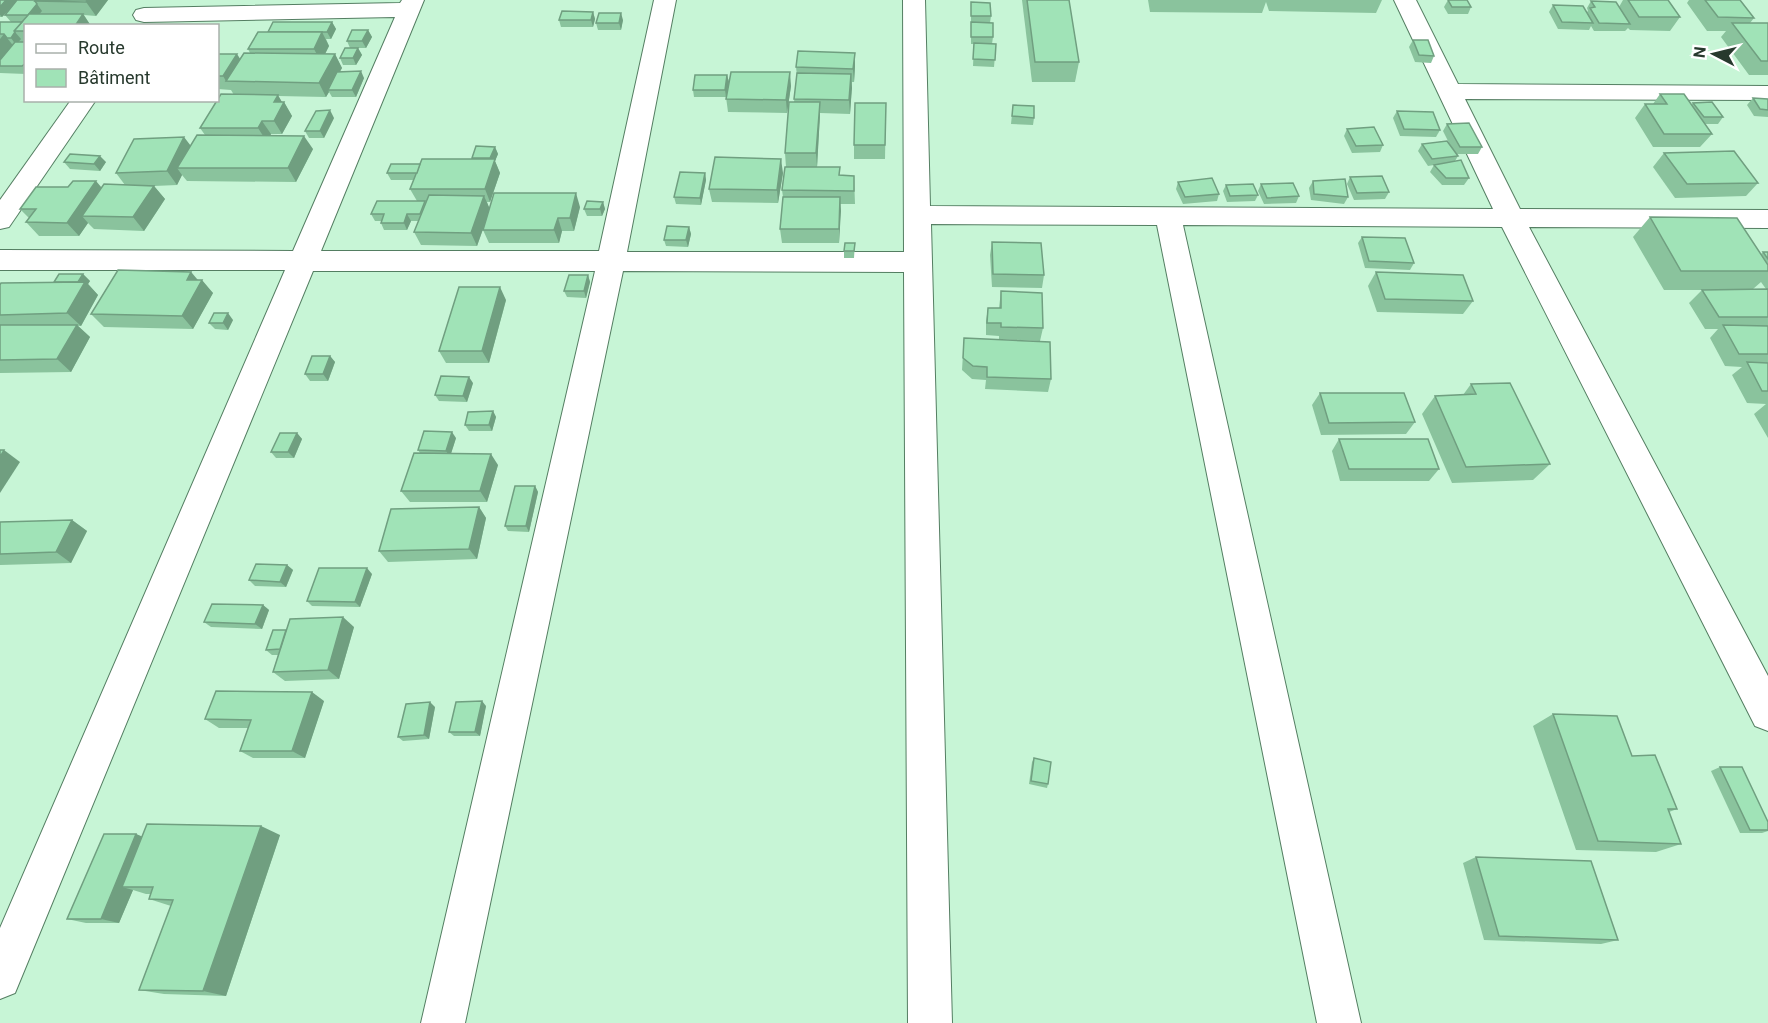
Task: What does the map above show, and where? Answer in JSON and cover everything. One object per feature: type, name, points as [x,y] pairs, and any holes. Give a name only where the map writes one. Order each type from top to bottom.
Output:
[{"type":"street","points":[[443,1023],[611,261],[666,0]]},
{"type":"street","points":[[914,0],[930,1023]]},
{"type":"street","points":[[1405,0],[1511,218],[1768,713]]},
{"type":"street","points":[[0,978],[411,5],[145,13]]},
{"type":"street","points":[[1449,91],[1768,93]]},
{"type":"street","points":[[0,220],[83,102]]},
{"type":"street","points":[[917,215],[1768,219]]},
{"type":"street","points":[[1168,216],[1339,1023]]},
{"type":"street","points":[[0,260],[918,262]]},
{"type":"building","points":[[17,0],[36,0],[37,4],[28,15],[5,15]]},
{"type":"building","points":[[36,0],[87,0],[86,2]]},
{"type":"building","points":[[1027,0],[1069,0],[1079,62],[1035,62]]},
{"type":"building","points":[[1448,0],[1467,0],[1471,7],[1452,7]]},
{"type":"building","points":[[1628,0],[1668,0],[1680,17],[1639,17]]},
{"type":"building","points":[[1705,0],[1740,0],[1754,18],[1718,17]]},
{"type":"building","points":[[1591,1],[1616,2],[1630,24],[1599,23],[1590,8],[1595,7]]},
{"type":"building","points":[[971,2],[990,3],[991,16],[971,16]]},
{"type":"building","points":[[1553,5],[1583,6],[1593,23],[1562,22]]},
{"type":"building","points":[[562,11],[593,12],[591,20],[559,20]]},
{"type":"building","points":[[599,13],[621,13],[619,23],[596,23]]},
{"type":"building","points":[[29,14],[83,14],[76,24],[24,24],[24,31],[14,31]]},
{"type":"building","points":[[0,22],[22,22],[11,38],[7,38],[4,34],[0,34]]},
{"type":"building","points":[[273,22],[332,22],[327,32],[268,32]]},
{"type":"building","points":[[971,22],[993,23],[993,37],[971,37]]},
{"type":"building","points":[[1732,23],[1768,23],[1768,61],[1761,61]]},
{"type":"building","points":[[352,30],[368,30],[362,41],[347,41]]},
{"type":"building","points":[[258,32],[322,32],[314,49],[248,49]]},
{"type":"building","points":[[1413,40],[1428,40],[1434,56],[1419,55]]},
{"type":"building","points":[[15,42],[24,42],[24,64],[22,66],[0,66],[0,60]]},
{"type":"building","points":[[974,43],[996,44],[995,60],[973,59]]},
{"type":"building","points":[[345,48],[358,48],[353,58],[340,58]]},
{"type":"building","points":[[798,51],[855,53],[853,69],[796,67]]},
{"type":"building","points":[[244,53],[335,54],[319,83],[226,81]]},
{"type":"building","points":[[219,54],[237,54],[223,76],[219,76]]},
{"type":"building","points":[[361,71],[352,90],[328,90],[337,72]]},
{"type":"building","points":[[731,72],[790,72],[786,100],[726,99]]},
{"type":"building","points":[[797,73],[851,74],[849,100],[794,99]]},
{"type":"building","points":[[695,75],[727,75],[725,90],[693,90]]},
{"type":"building","points":[[221,94],[278,95],[274,102],[284,102],[274,121],[262,121],[258,128],[200,128],[216,102],[219,102]]},
{"type":"building","points":[[1660,94],[1684,94],[1712,134],[1664,134],[1645,104],[1667,104]]},
{"type":"building","points":[[1753,98],[1768,99],[1768,110],[1760,109]]},
{"type":"building","points":[[789,102],[820,102],[816,153],[785,153]]},
{"type":"building","points":[[1712,102],[1723,117],[1704,117],[1693,103]]},
{"type":"building","points":[[855,103],[886,103],[885,145],[854,145]]},
{"type":"building","points":[[1013,105],[1034,106],[1034,118],[1012,116]]},
{"type":"building","points":[[330,110],[320,131],[305,131],[316,111]]},
{"type":"building","points":[[1397,111],[1433,112],[1440,130],[1404,129]]},
{"type":"building","points":[[1469,123],[1482,147],[1460,147],[1447,124]]},
{"type":"building","points":[[1374,127],[1383,145],[1356,146],[1347,129]]},
{"type":"building","points":[[197,135],[304,136],[288,168],[177,168]]},
{"type":"building","points":[[184,137],[167,171],[116,173],[134,139]]},
{"type":"building","points":[[1447,141],[1458,156],[1432,159],[1422,144]]},
{"type":"building","points":[[476,146],[495,147],[490,158],[472,158]]},
{"type":"building","points":[[1734,151],[1758,183],[1687,184],[1664,153]]},
{"type":"building","points":[[70,154],[100,156],[94,164],[64,162]]},
{"type":"building","points":[[715,157],[781,159],[777,190],[709,189]]},
{"type":"building","points":[[422,159],[495,159],[485,189],[410,189]]},
{"type":"building","points":[[1461,160],[1469,178],[1446,178],[1434,165]]},
{"type":"building","points":[[391,164],[420,164],[417,173],[387,173]]},
{"type":"building","points":[[785,167],[840,167],[839,175],[854,176],[854,191],[782,190]]},
{"type":"building","points":[[680,172],[705,173],[700,198],[674,197]]},
{"type":"building","points":[[1382,176],[1389,192],[1357,193],[1350,177]]},
{"type":"building","points":[[1212,178],[1219,194],[1185,197],[1178,182]]},
{"type":"building","points":[[1345,179],[1348,197],[1314,194],[1313,181]]},
{"type":"building","points":[[73,181],[96,181],[67,223],[26,222],[36,209],[20,209],[36,187],[68,187]]},
{"type":"building","points":[[1293,183],[1299,196],[1267,198],[1261,184]]},
{"type":"building","points":[[104,184],[154,186],[133,217],[82,216]]},
{"type":"building","points":[[1253,184],[1258,195],[1230,196],[1226,185]]},
{"type":"building","points":[[494,193],[576,193],[570,218],[558,218],[554,230],[483,230]]},
{"type":"building","points":[[429,195],[484,196],[471,233],[414,232]]},
{"type":"building","points":[[783,197],[840,197],[839,229],[780,229]]},
{"type":"building","points":[[377,201],[425,201],[420,214],[407,214],[404,223],[381,223],[384,214],[371,214]]},
{"type":"building","points":[[587,201],[603,202],[600,209],[584,209]]},
{"type":"building","points":[[1650,217],[1737,218],[1768,265],[1768,271],[1681,271]]},
{"type":"building","points":[[667,226],[689,227],[686,240],[664,240]]},
{"type":"building","points":[[1362,237],[1405,238],[1414,263],[1369,261]]},
{"type":"building","points":[[992,242],[1041,243],[1044,275],[993,274]]},
{"type":"building","points":[[845,243],[855,243],[854,251],[844,251]]},
{"type":"building","points":[[118,270],[191,272],[187,280],[202,280],[182,316],[91,314]]},
{"type":"building","points":[[1376,272],[1463,275],[1473,301],[1385,299]]},
{"type":"building","points":[[59,274],[83,274],[78,282],[54,282]]},
{"type":"building","points":[[569,275],[588,275],[584,291],[564,291]]},
{"type":"building","points":[[85,282],[67,313],[0,315],[1,283]]},
{"type":"building","points":[[459,287],[500,287],[482,351],[439,351]]},
{"type":"building","points":[[1768,289],[1768,317],[1719,317],[1702,290]]},
{"type":"building","points":[[1001,291],[1042,293],[1043,328],[1001,327],[1001,323],[987,323],[988,308],[1001,308]]},
{"type":"building","points":[[214,313],[228,313],[223,323],[209,323]]},
{"type":"building","points":[[0,325],[77,325],[57,359],[0,360]]},
{"type":"building","points":[[1723,325],[1768,326],[1768,354],[1739,354]]},
{"type":"building","points":[[964,338],[1050,342],[1051,379],[987,377],[987,367],[973,366],[963,358]]},
{"type":"building","points":[[312,356],[330,356],[323,374],[305,374]]},
{"type":"building","points":[[1747,362],[1768,363],[1768,391],[1762,391]]},
{"type":"building","points":[[441,376],[469,377],[463,396],[435,395]]},
{"type":"building","points":[[1510,383],[1550,464],[1466,467],[1435,396],[1476,394],[1471,384]]},
{"type":"building","points":[[1320,393],[1404,393],[1415,422],[1329,423]]},
{"type":"building","points":[[493,411],[489,425],[465,425],[468,412]]},
{"type":"building","points":[[424,431],[452,432],[446,451],[418,450]]},
{"type":"building","points":[[280,433],[297,433],[288,452],[271,452]]},
{"type":"building","points":[[1339,439],[1428,439],[1439,469],[1349,469]]},
{"type":"building","points":[[414,453],[491,454],[480,491],[401,491]]},
{"type":"building","points":[[515,486],[535,486],[526,526],[505,526]]},
{"type":"building","points":[[479,507],[469,549],[379,551],[391,509]]},
{"type":"building","points":[[72,520],[56,552],[0,554],[0,522]]},
{"type":"building","points":[[256,564],[287,565],[280,582],[249,580]]},
{"type":"building","points":[[319,568],[367,568],[355,602],[307,601]]},
{"type":"building","points":[[212,604],[263,605],[255,624],[204,622]]},
{"type":"building","points":[[343,617],[328,670],[273,672],[290,619]]},
{"type":"building","points":[[273,630],[286,630],[280,649],[266,650]]},
{"type":"building","points":[[216,691],[312,692],[292,751],[240,751],[251,720],[205,719]]},
{"type":"building","points":[[482,701],[475,732],[449,732],[456,702]]},
{"type":"building","points":[[430,702],[424,735],[398,737],[406,704]]},
{"type":"building","points":[[1553,714],[1617,716],[1632,756],[1655,755],[1677,809],[1668,809],[1681,844],[1598,841]]},
{"type":"building","points":[[1034,758],[1051,762],[1048,784],[1031,781]]},
{"type":"building","points":[[1720,767],[1742,767],[1768,822],[1768,830],[1750,830]]},
{"type":"building","points":[[147,824],[261,826],[203,991],[139,990],[173,900],[149,899],[153,887],[122,887]]},
{"type":"building","points":[[104,834],[136,834],[101,919],[67,919]]},
{"type":"building","points":[[1476,857],[1591,861],[1618,940],[1499,936]]}]
